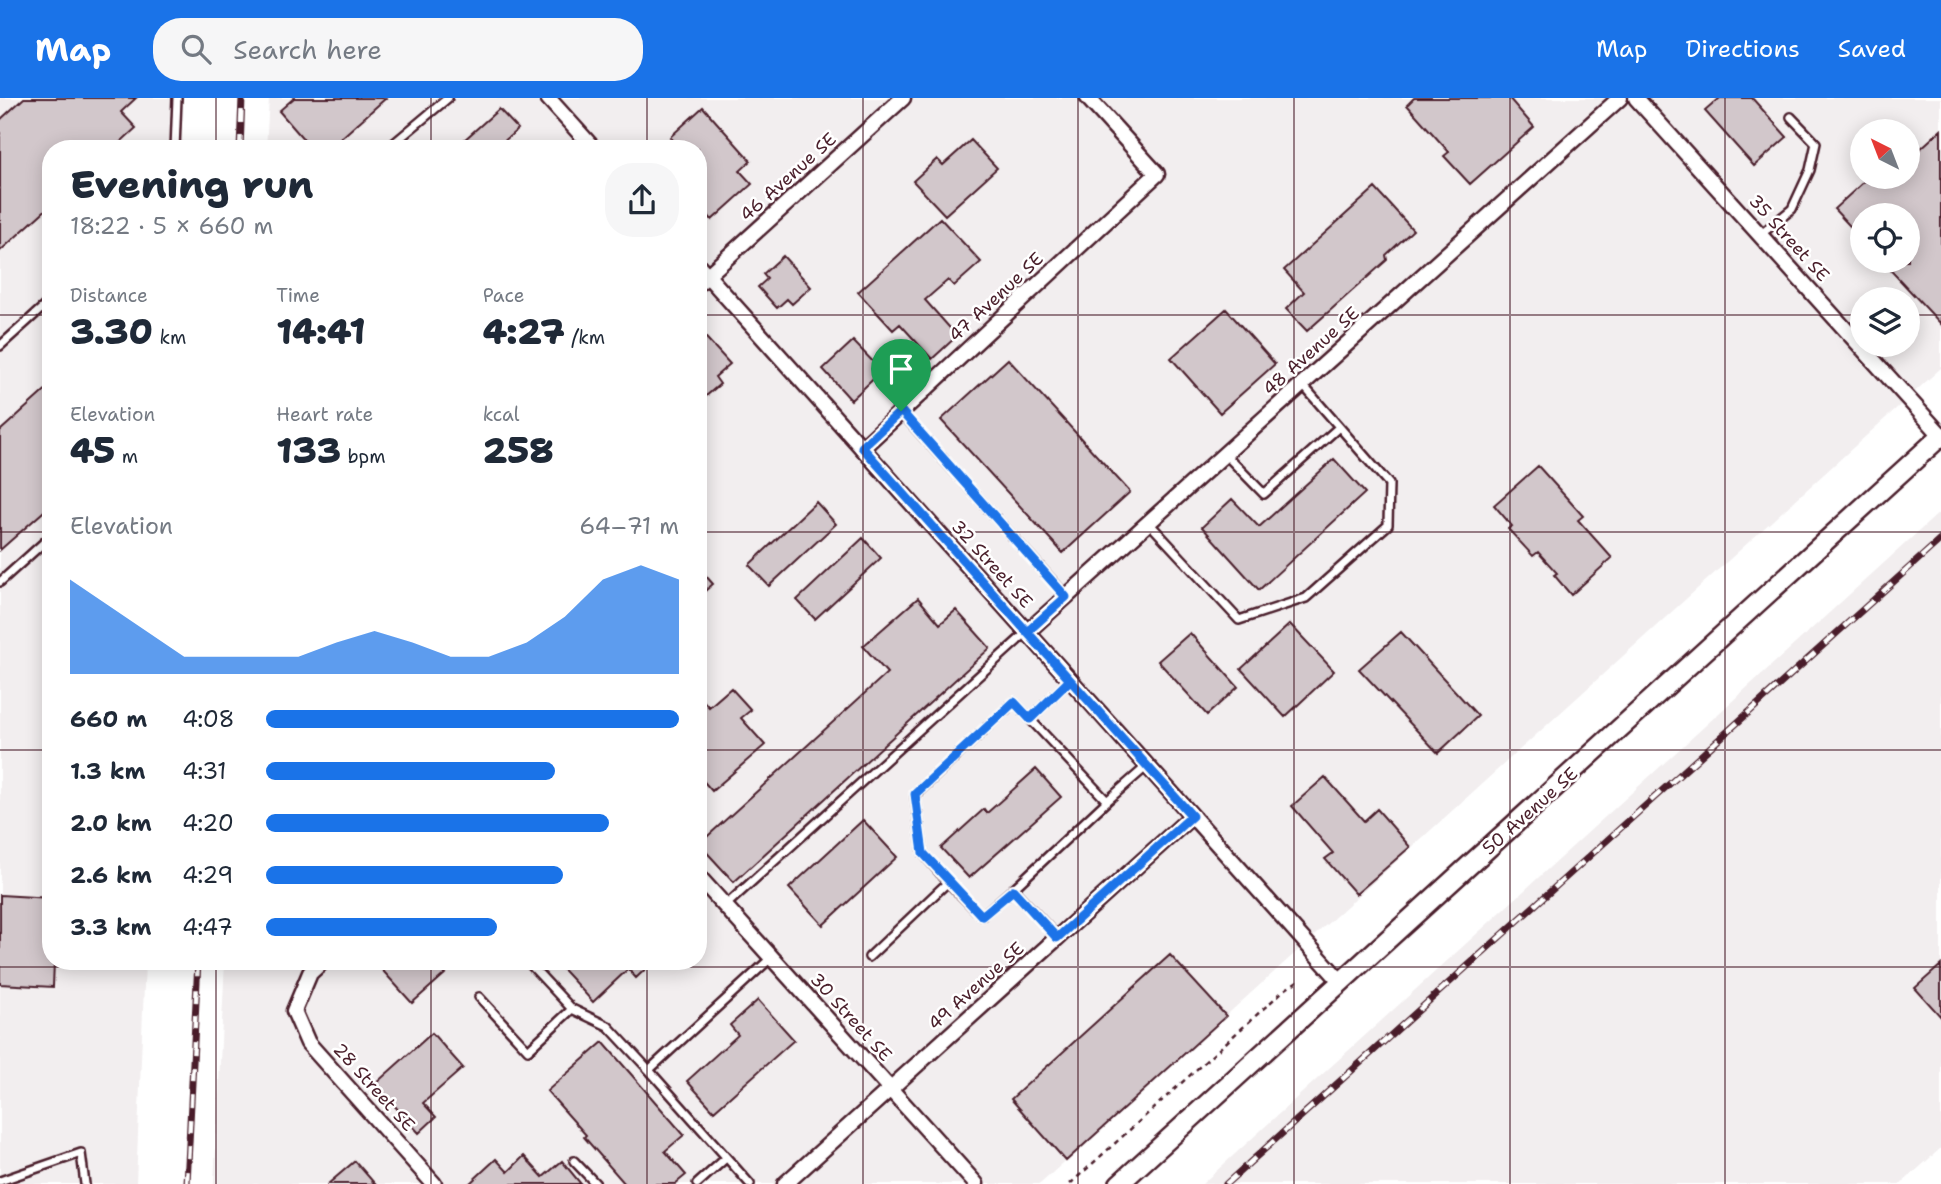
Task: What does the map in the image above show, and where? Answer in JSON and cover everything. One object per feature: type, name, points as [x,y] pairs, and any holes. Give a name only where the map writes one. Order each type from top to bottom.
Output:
[{"type":"street","points":[[548,98],[586,140]]},
{"type":"street","name":"46 Avenue SE","points":[[707,270],[903,98]]},
{"type":"street","name":"47 Avenue SE","points":[[862,447],[1157,174],[1088,98]]},
{"type":"street","name":"48 Avenue SE","points":[[1027,632],[1620,98]]},
{"type":"street","name":"35 Street SE","points":[[1636,98],[1941,436]]},
{"type":"street","name":"32 Street SE","points":[[707,281],[862,447],[1342,983]]},
{"type":"street","name":"50 Avenue SE","points":[[1119,1184],[1941,436]]},
{"type":"street","name":"49 Avenue SE","points":[[785,1184],[1192,816]]},
{"type":"street","name":"30 Street SE","points":[[707,886],[973,1183]]},
{"type":"street","name":"28 Street SE","points":[[313,970],[294,1011],[308,1043],[434,1184]]},
{"type":"lane","points":[[175,140],[177,98]]},
{"type":"lane","points":[[398,140],[448,98]]},
{"type":"lane","points":[[1760,234],[1792,209],[1810,170],[1816,143],[1791,117]]},
{"type":"lane","points":[[0,346],[42,308]]},
{"type":"lane","points":[[1149,523],[1239,620],[1307,598],[1388,526],[1389,484],[1302,384]]},
{"type":"lane","points":[[901,411],[1066,597]]},
{"type":"lane","points":[[1225,454],[1264,494],[1339,427]]},
{"type":"lane","points":[[0,582],[42,544]]},
{"type":"lane","points":[[725,906],[1027,632]]},
{"type":"lane","points":[[1030,719],[1070,680]]},
{"type":"lane","points":[[1107,802],[1014,702],[915,794],[923,853],[982,916],[1147,766]]},
{"type":"lane","points":[[869,957],[948,882]]},
{"type":"lane","points":[[1013,890],[1057,938]]},
{"type":"lane","points":[[649,1070],[772,957]]},
{"type":"lane","points":[[535,970],[572,1009],[608,1026],[750,1184]]},
{"type":"lane","points":[[479,997],[528,1050],[572,1009]]},
{"type":"lane","points":[[0,1181],[81,1153],[85,1184]]},
{"type":"lane","points":[[698,1184],[726,1158]]},
{"type":"lane","points":[[574,1161],[596,1184]]},
{"type":"path","points":[[1070,1184],[1283,991],[1299,980]]},
{"type":"shaded area","points":[[0,98],[179,98],[177,140],[42,140],[42,970],[145,970],[136,1184],[0,1184]]},
{"type":"shaded area","points":[[269,98],[1941,98],[1941,368],[1040,1184],[214,1184],[225,970],[707,970],[707,140],[267,140]]},
{"type":"shaded area","points":[[1941,511],[1941,1148],[1901,1184],[1202,1184]]},
{"type":"building","points":[[24,98],[136,98],[121,112],[136,128],[123,140],[42,140],[42,213],[0,251],[0,120]]},
{"type":"building","points":[[294,98],[386,98],[339,140],[304,140],[279,111]]},
{"type":"building","points":[[1414,98],[1509,98],[1534,127],[1470,184],[1444,156],[1449,152],[1407,105]]},
{"type":"building","points":[[1720,98],[1752,98],[1787,137],[1754,166],[1705,111]]},
{"type":"building","points":[[703,107],[751,161],[740,171],[752,184],[712,220],[707,214],[707,140],[672,140],[670,137]]},
{"type":"building","points":[[499,109],[518,129],[505,140],[464,140]]},
{"type":"building","points":[[1941,130],[1941,324],[1920,302],[1920,287],[1906,287],[1893,273],[1920,273],[1920,203],[1850,203],[1850,226],[1834,209],[1856,189],[1920,189],[1920,149]]},
{"type":"building","points":[[971,140],[997,168],[945,215],[913,181],[937,159],[943,165]]},
{"type":"building","points":[[1375,188],[1413,230],[1386,255],[1387,260],[1307,331],[1286,309],[1304,292],[1284,270]]},
{"type":"building","points":[[940,218],[981,262],[954,286],[948,280],[925,300],[957,336],[932,359],[900,324],[893,330],[858,292]]},
{"type":"building","points":[[783,256],[811,287],[792,304],[787,299],[777,308],[758,287],[767,279],[763,274]]},
{"type":"building","points":[[1226,309],[1275,364],[1220,413],[1171,358]]},
{"type":"building","points":[[707,339],[730,364],[715,377],[720,384],[707,395]]},
{"type":"building","points":[[853,341],[882,371],[851,400],[823,369]]},
{"type":"building","points":[[1008,359],[1130,492],[1063,553],[941,420]]},
{"type":"building","points":[[42,393],[42,513],[0,550],[0,431]]},
{"type":"building","points":[[1334,459],[1365,493],[1259,590],[1202,527],[1232,499],[1259,527]]},
{"type":"building","points":[[1538,466],[1583,516],[1578,520],[1612,558],[1571,595],[1554,575],[1557,573],[1538,552],[1533,556],[1508,529],[1512,526],[1494,505]]},
{"type":"building","points":[[816,502],[836,524],[769,586],[749,565]]},
{"type":"building","points":[[863,538],[881,558],[815,619],[797,600]]},
{"type":"building","points":[[707,577],[713,584],[707,589]]},
{"type":"building","points":[[918,598],[940,624],[956,610],[990,648],[734,882],[707,853],[707,837],[887,673],[863,646]]},
{"type":"building","points":[[1290,624],[1334,671],[1285,717],[1241,669]]},
{"type":"building","points":[[1401,632],[1478,716],[1438,753],[1359,669]]},
{"type":"building","points":[[1190,633],[1238,687],[1207,715],[1158,661]]},
{"type":"building","points":[[731,688],[751,710],[741,718],[765,745],[712,791],[707,785],[707,705],[709,707]]},
{"type":"building","points":[[1036,769],[1061,797],[969,878],[941,848],[984,809],[987,813]]},
{"type":"building","points":[[1325,777],[1364,821],[1377,809],[1410,847],[1356,894],[1325,859],[1333,853],[1292,806]]},
{"type":"building","points":[[863,820],[897,857],[823,925],[789,888]]},
{"type":"building","points":[[0,895],[42,897],[42,970],[54,970],[53,987],[0,984]]},
{"type":"building","points":[[1170,955],[1226,1016],[1066,1161],[1011,1099]]},
{"type":"building","points":[[1941,965],[1941,1017],[1915,988]]},
{"type":"building","points":[[382,970],[443,970],[446,973],[412,1003]]},
{"type":"building","points":[[563,970],[627,970],[593,1002]]},
{"type":"building","points":[[629,970],[644,970],[636,978]]},
{"type":"building","points":[[758,1000],[794,1040],[714,1111],[687,1081],[738,1035],[730,1025]]},
{"type":"building","points":[[432,1033],[463,1068],[423,1103],[436,1117],[419,1133],[375,1084]]},
{"type":"building","points":[[603,1042],[684,1135],[665,1151],[686,1175],[675,1184],[625,1184],[547,1091]]},
{"type":"building","points":[[524,1156],[543,1177],[562,1161],[581,1184],[469,1184],[496,1159],[508,1172]]},
{"type":"building","points":[[355,1161],[375,1184],[328,1184]]},
{"type":"railway","points":[[240,140],[242,98]]},
{"type":"railway","points":[[1226,1184],[1941,539]]},
{"type":"railway","points":[[187,1184],[198,970]]},
{"type":"route","points":[[901,411],[862,447],[1027,632],[1070,680],[1030,719],[1014,702],[915,794],[923,853],[982,916],[1013,890],[1057,938],[1192,816],[1027,632],[1066,597],[901,411]]}]
